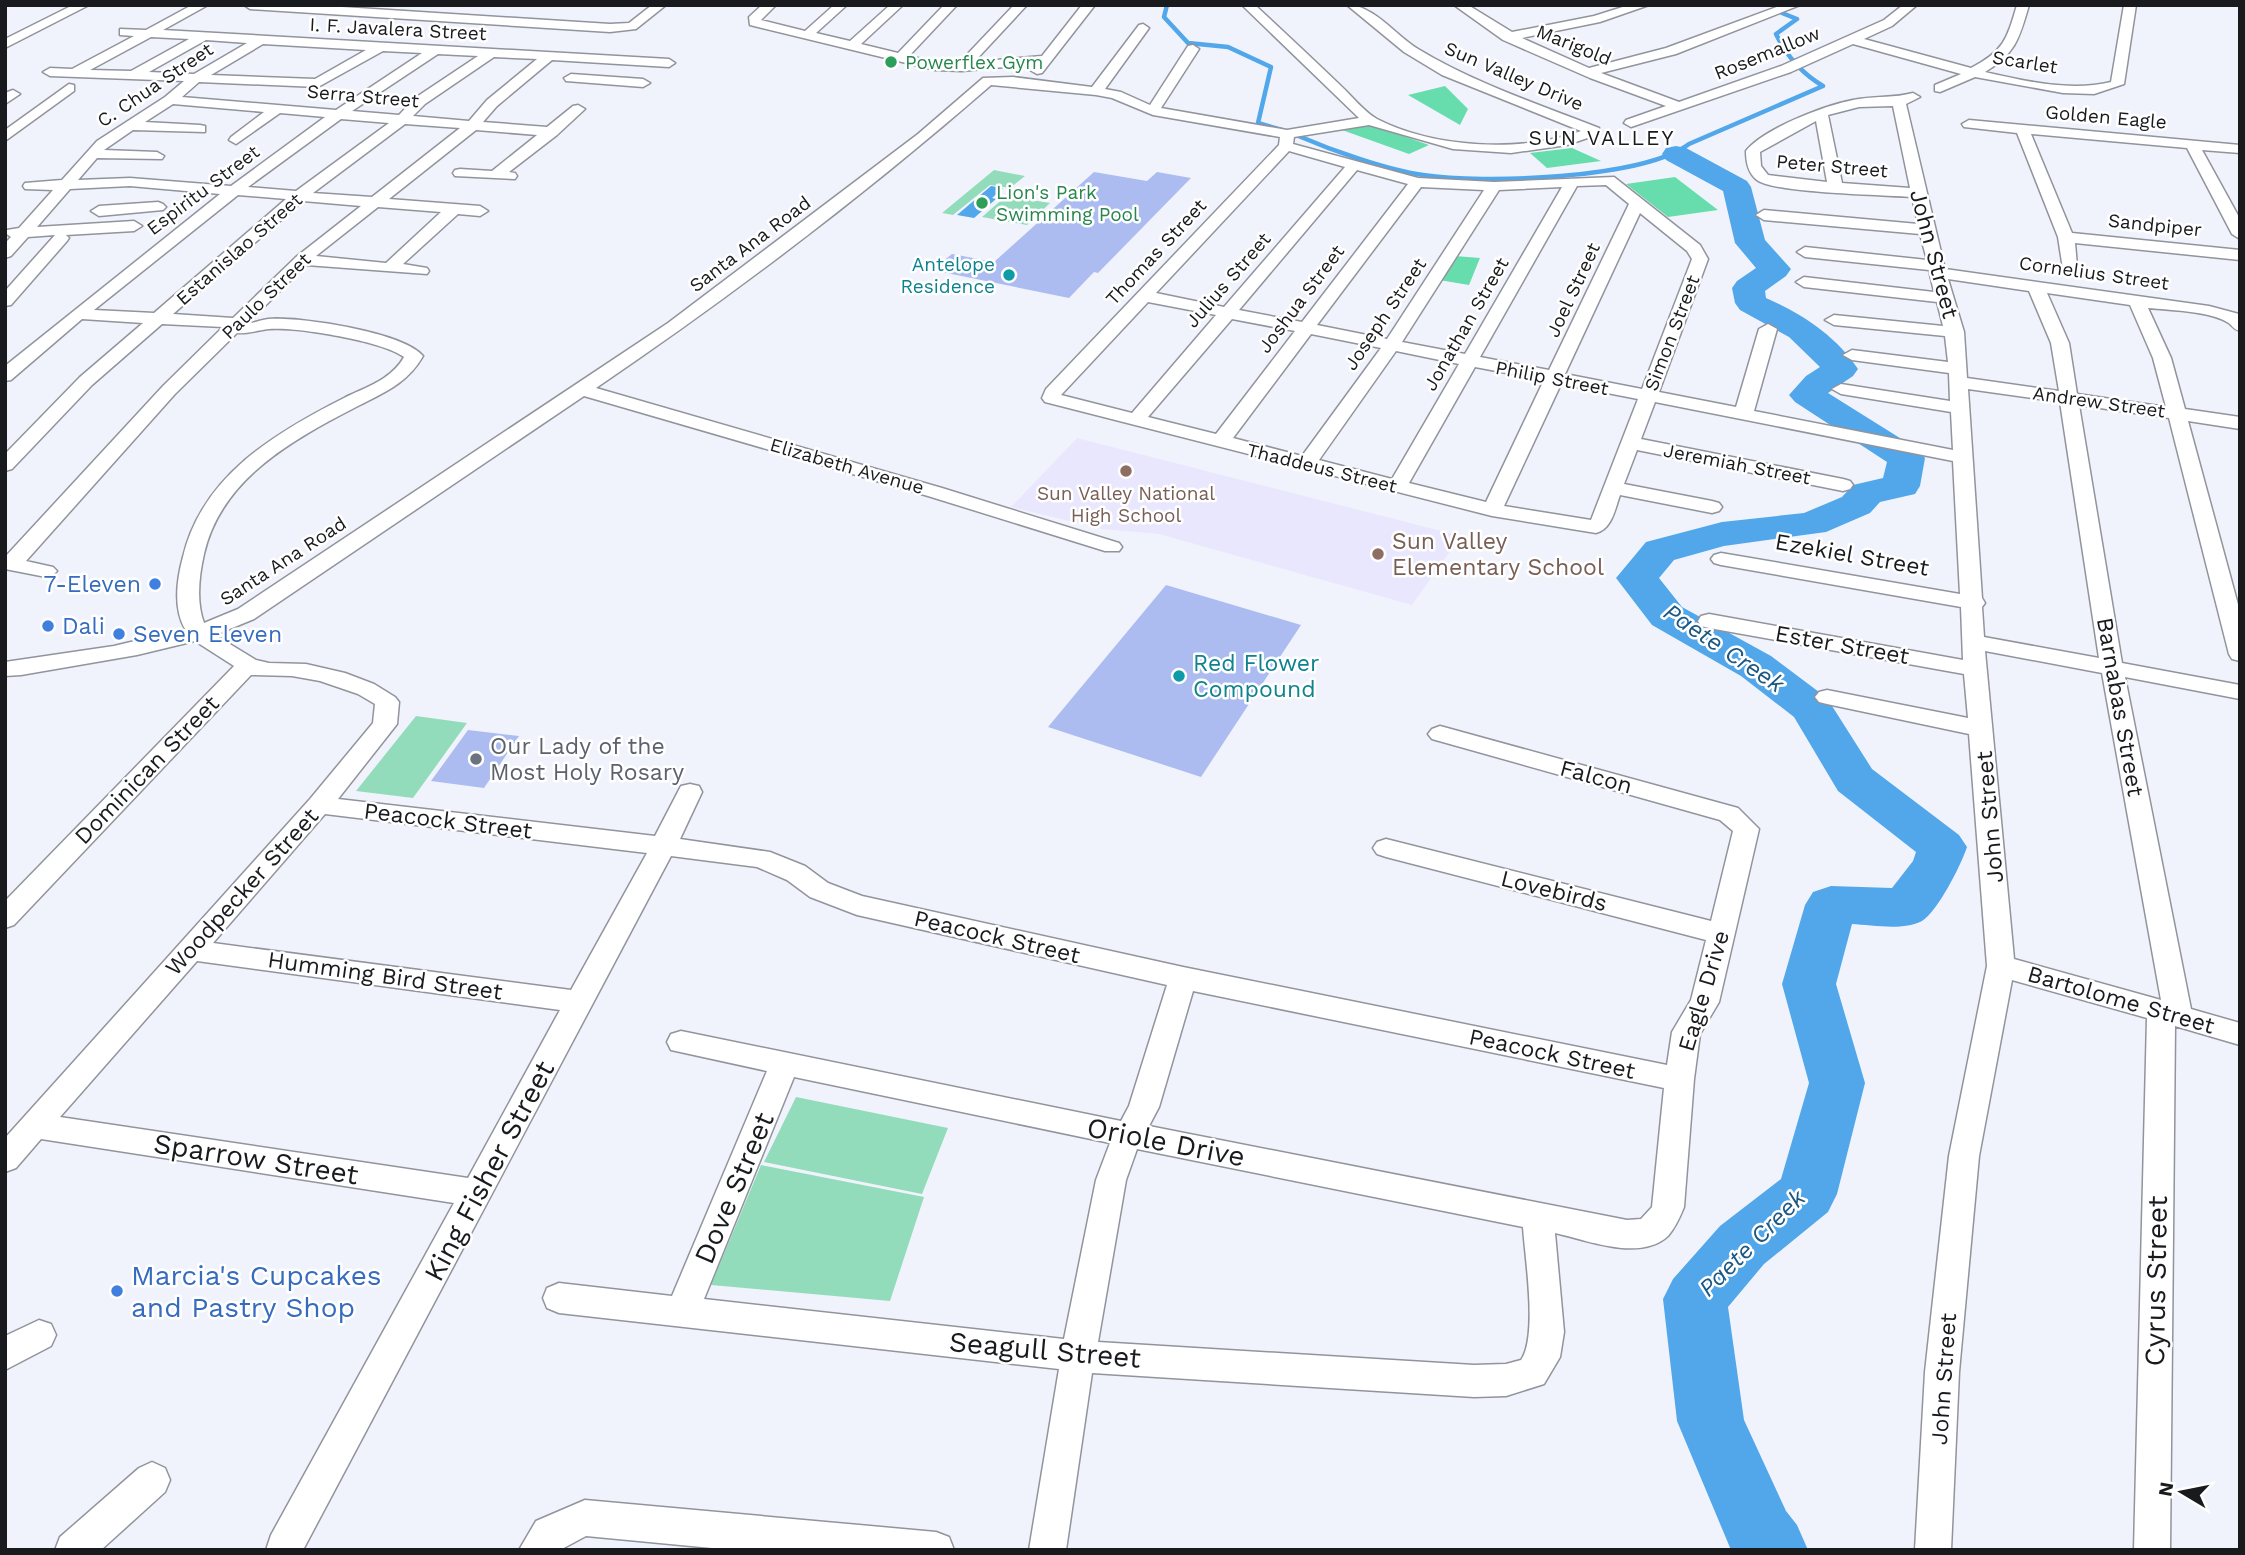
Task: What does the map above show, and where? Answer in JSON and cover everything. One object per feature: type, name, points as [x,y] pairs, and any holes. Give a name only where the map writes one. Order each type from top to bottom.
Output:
[{"type":"street","points":[[5,44],[83,5]]},
{"type":"street","points":[[74,73],[202,5]]},
{"type":"street","points":[[250,5],[315,8],[411,18],[610,28],[632,26],[660,5]]},
{"type":"street","points":[[411,18],[432,5]]},
{"type":"street","points":[[770,5],[755,17],[754,22],[935,66],[962,67],[1046,59]]},
{"type":"street","points":[[807,35],[841,5]]},
{"type":"street","points":[[853,45],[897,5]]},
{"type":"street","points":[[901,57],[951,5]]},
{"type":"street","points":[[962,67],[1021,5]]},
{"type":"street","points":[[1025,82],[1089,5]]},
{"type":"street","points":[[1248,5],[1370,121]]},
{"type":"street","name":"Sun Valley Drive","points":[[1353,5],[1409,49],[1447,72],[1594,131],[1570,142],[1538,147],[1493,148],[1427,140],[1370,121]]},
{"type":"street","name":"Marigold","points":[[1460,5],[1507,37],[1546,57],[1680,107]]},
{"type":"street","points":[[1507,37],[1596,19],[1643,5]]},
{"type":"street","name":"Rosemallow","points":[[1631,123],[1786,69],[1888,23],[1912,5]]},
{"type":"street","points":[[1940,88],[1973,73],[2010,44],[2024,5]]},
{"type":"street","name":"Scarlet","points":[[1850,39],[1973,73],[2053,87],[2107,89],[2117,84],[2130,5]]},
{"type":"street","points":[[1589,72],[1671,51],[1792,7]]},
{"type":"street","points":[[521,23],[539,11]]},
{"type":"street","points":[[1096,91],[1143,28]]},
{"type":"street","points":[[5,29],[29,31]]},
{"type":"street","name":"I. F. Javalera Street","points":[[124,32],[669,63]]},
{"type":"street","points":[[134,75],[203,37]]},
{"type":"street","name":"C. Chua Street","points":[[5,253],[102,144],[170,100],[196,78],[259,41]]},
{"type":"street","points":[[50,72],[318,83],[378,48]]},
{"type":"street","points":[[1153,111],[1193,49]]},
{"type":"street","name":"Espiritu Street","points":[[9,370],[233,190],[343,114],[361,96],[435,50]]},
{"type":"street","name":"Estanislao Street","points":[[5,465],[86,381],[298,197],[403,119],[420,102],[490,54]]},
{"type":"street","name":"Paulo Street","points":[[9,564],[169,390],[302,260],[473,125],[492,103],[548,57]]},
{"type":"street","points":[[592,58],[570,77],[643,83]]},
{"type":"street","name":"Santa Ana Road","points":[[9,672],[199,632],[228,623],[263,604],[684,320],[923,137],[988,82],[1025,82],[1096,91],[1115,95],[1153,111],[1252,130],[1287,140],[1343,123],[1370,121]]},
{"type":"street","points":[[5,137],[65,91]]},
{"type":"street","name":"Peter Street","points":[[1906,99],[1856,101],[1821,113],[1759,144],[1753,151],[1754,166],[1758,174],[1771,181],[1918,193]]},
{"type":"street","name":"John Street","points":[[1906,99],[1918,193],[1955,332],[1975,669],[2001,966],[1964,1156],[1942,1372],[1933,1550]]},
{"type":"street","name":"Serra Street","points":[[170,100],[552,132]]},
{"type":"street","points":[[236,140],[278,108]]},
{"type":"street","points":[[460,173],[503,176],[578,109]]},
{"type":"street","points":[[1821,113],[1835,186]]},
{"type":"street","name":"Golden Eagle","points":[[1969,124],[2240,149]]},
{"type":"street","points":[[131,125],[200,129]]},
{"type":"street","points":[[2022,128],[2066,237],[2069,266]]},
{"type":"street","points":[[1287,140],[1353,166],[1416,182],[1494,186],[1572,182]]},
{"type":"street","name":"Thomas Street","points":[[1051,398],[1052,393],[1287,140]]},
{"type":"street","points":[[2192,144],[2240,234]]},
{"type":"street","points":[[93,154],[158,156]]},
{"type":"street","name":"Julius Street","points":[[1135,421],[1353,166]]},
{"type":"street","name":"Simon Street","points":[[1572,182],[1600,179],[1612,181],[1694,248],[1700,259],[1601,522],[1596,527]]},
{"type":"street","points":[[30,186],[130,182],[480,211]]},
{"type":"street","name":"Joshua Street","points":[[1220,442],[1416,182]]},
{"type":"street","name":"Jonathan Street","points":[[1397,487],[1572,182]]},
{"type":"street","name":"Joseph Street","points":[[1306,464],[1391,346],[1494,186]]},
{"type":"street","name":"Joel Street","points":[[1492,510],[1638,201]]},
{"type":"street","points":[[38,215],[158,207]]},
{"type":"street","points":[[390,268],[454,209]]},
{"type":"street","points":[[1765,215],[1927,230]]},
{"type":"street","points":[[5,233],[134,226]]},
{"type":"street","name":"Sandpiper","points":[[2066,237],[2240,256]]},
{"type":"street","points":[[5,301],[61,239]]},
{"type":"street","name":"Cornelius Street","points":[[1805,252],[1937,269],[2209,311],[2232,318],[2240,326]]},
{"type":"street","points":[[302,260],[421,271]]},
{"type":"street","points":[[1804,282],[1945,298]]},
{"type":"street","name":"Barnabas Street","points":[[2035,286],[2060,343],[2170,1014]]},
{"type":"street","name":"Philip Street","points":[[1143,296],[1961,457]]},
{"type":"street","points":[[2137,301],[2162,358],[2174,413],[2240,654]]},
{"type":"street","points":[[78,314],[237,323],[251,329],[269,324],[382,339],[406,347],[414,356],[408,369],[396,379],[279,443],[248,467],[207,513],[193,545],[190,614],[199,632],[262,666]]},
{"type":"street","points":[[1834,320],[1955,332]]},
{"type":"street","points":[[1743,415],[1768,329]]},
{"type":"street","name":"Andrew Street","points":[[1852,355],[2067,397],[2240,423]]},
{"type":"street","name":"Elizabeth Avenue","points":[[581,389],[1112,547]]},
{"type":"street","points":[[1840,389],[1958,408]]},
{"type":"street","name":"Thaddeus Street","points":[[1051,398],[1492,510],[1596,527]]},
{"type":"street","name":"Jeremiah Street","points":[[1631,443],[1843,485]]},
{"type":"street","points":[[1613,488],[1712,507]]},
{"type":"street","name":"Ezekiel Street","points":[[1721,559],[1973,603]]},
{"type":"street","points":[[9,564],[46,571]]},
{"type":"street","name":"Ester Street","points":[[1709,621],[1975,669]]},
{"type":"street","points":[[1975,642],[2240,692]]},
{"type":"street","name":"Woodpecker Street","points":[[5,1159],[319,805],[385,724],[387,702],[380,696],[345,681],[262,666]]},
{"type":"street","name":"Dominican Street","points":[[5,918],[262,666]]},
{"type":"street","points":[[1826,697],[1982,729]]},
{"type":"street","name":"Falcon","points":[[1440,734],[1729,814],[1746,829]]},
{"type":"street","name":"King Fisher Street","points":[[284,1548],[580,1002],[690,792]]},
{"type":"street","name":"Peacock Street","points":[[319,805],[761,858],[796,873],[819,890],[857,905],[1183,978],[1679,1079]]},
{"type":"street","name":"Eagle Drive","points":[[1651,1232],[1662,1223],[1668,1207],[1679,1079],[1686,1032],[1705,1002],[1746,829]]},
{"type":"street","name":"Lovebirds","points":[[1386,848],[1723,934]]},
{"type":"street","name":"Humming Bird Street","points":[[191,950],[580,1002]]},
{"type":"street","name":"Bartolome Street","points":[[2001,966],[2240,1034]]},
{"type":"street","points":[[1047,1550],[1078,1356],[1111,1180],[1129,1135],[1144,1107],[1183,978]]},
{"type":"street","name":"Cyrus Street","points":[[2152,1550],[2170,1014]]},
{"type":"street","name":"Oriole Drive","points":[[681,1042],[1627,1234],[1651,1232]]},
{"type":"street","name":"Dove Street","points":[[682,1312],[785,1063]]},
{"type":"street","name":"Sparrow Street","points":[[35,1126],[477,1193]]},
{"type":"street","name":"Seagull Street","points":[[559,1298],[1078,1356],[1474,1381],[1506,1380],[1532,1373],[1543,1357],[1547,1332],[1538,1216]]},
{"type":"street","points":[[5,1354],[39,1335]]},
{"type":"street","points":[[73,1550],[152,1480]]},
{"type":"street","points":[[537,1550],[549,1534],[585,1518],[936,1550]]},
{"type":"shaded area","name":"Sun Valley National High School","points":[[1077,438],[1461,536],[1412,605],[1159,534],[1102,529],[1011,507]]},
{"type":"green space","points":[[1445,86],[1468,109],[1460,125],[1408,95]]},
{"type":"green space","points":[[1372,125],[1429,145],[1409,154],[1342,130]]},
{"type":"green space","points":[[1572,148],[1601,161],[1547,168],[1530,153]]},
{"type":"green space","points":[[994,170],[1025,176],[1010,188],[990,185],[953,215],[942,213]]},
{"type":"green space","points":[[1675,177],[1718,210],[1668,217],[1626,184]]},
{"type":"green space","points":[[1006,196],[1050,203],[1027,225],[982,217]]},
{"type":"green space","points":[[1455,256],[1480,258],[1469,285],[1439,280]]},
{"type":"green space","points":[[416,716],[467,723],[413,798],[356,791]]},
{"type":"green space","points":[[796,1097],[948,1128],[922,1194],[764,1162]]},
{"type":"green space","points":[[761,1165],[924,1197],[890,1301],[711,1285]]},
{"type":"water","points":[[991,186],[1003,188],[992,198],[996,199],[974,218],[957,215]]},
{"type":"building","points":[[1094,172],[1147,181],[1157,172],[1191,178],[1098,273],[1094,272],[1069,298],[932,270],[952,254],[994,262]]},
{"type":"building","name":"Red Flower Compound","points":[[1166,585],[1301,625],[1201,777],[1048,727]]},
{"type":"building","name":"Our Lady of the Most Holy Rosary","points":[[468,730],[519,736],[484,788],[431,781]]},
{"type":"waterway","name":"Paete Creek","points":[[1167,5],[1164,17],[1188,43],[1228,47],[1271,67],[1258,123],[1282,130]]},
{"type":"waterway","name":"Paete Creek","points":[[1296,135],[1392,169],[1449,178],[1561,176],[1636,165],[1667,156],[1823,86],[1801,70],[1780,42],[1776,34],[1797,19],[1782,13],[1778,5]]},
{"type":"waterway","name":"Paete Creek","points":[[1676,154],[1737,187],[1750,243],[1775,269],[1748,288],[1751,303],[1800,330],[1841,369],[1818,383],[1807,395],[1906,458],[1901,486],[1867,493],[1856,505],[1812,524],[1722,534],[1660,551],[1637,578],[1667,616],[1756,666],[1811,708],[1855,780],[1942,847],[1936,867],[1905,907],[1831,905],[1809,984],[1837,1083],[1807,1194],[1742,1245],[1695,1299],[1711,1421],[1761,1536],[1772,1550]]},
{"type":"place","name":"Powerflex Gym","points":[[891,62]]},
{"type":"place","name":"Lion's Park Swimming Pool","points":[[982,203]]},
{"type":"place","name":"Antelope Residence","points":[[1009,275]]},
{"type":"place","name":"Sun Valley National High School","points":[[1126,471]]},
{"type":"place","name":"Sun Valley Elementary School","points":[[1378,554]]},
{"type":"place","name":"7-Eleven","points":[[155,584]]},
{"type":"place","name":"Dali","points":[[48,626]]},
{"type":"place","name":"Seven Eleven","points":[[119,634]]},
{"type":"place","name":"Red Flower Compound","points":[[1179,676]]},
{"type":"place","name":"Our Lady of the Most Holy Rosary","points":[[476,759]]},
{"type":"place","name":"Marcia's Cupcakes and Pastry Shop","points":[[117,1291]]},
{"type":"district","name":"SUN VALLEY","points":[[1602,137]]}]
